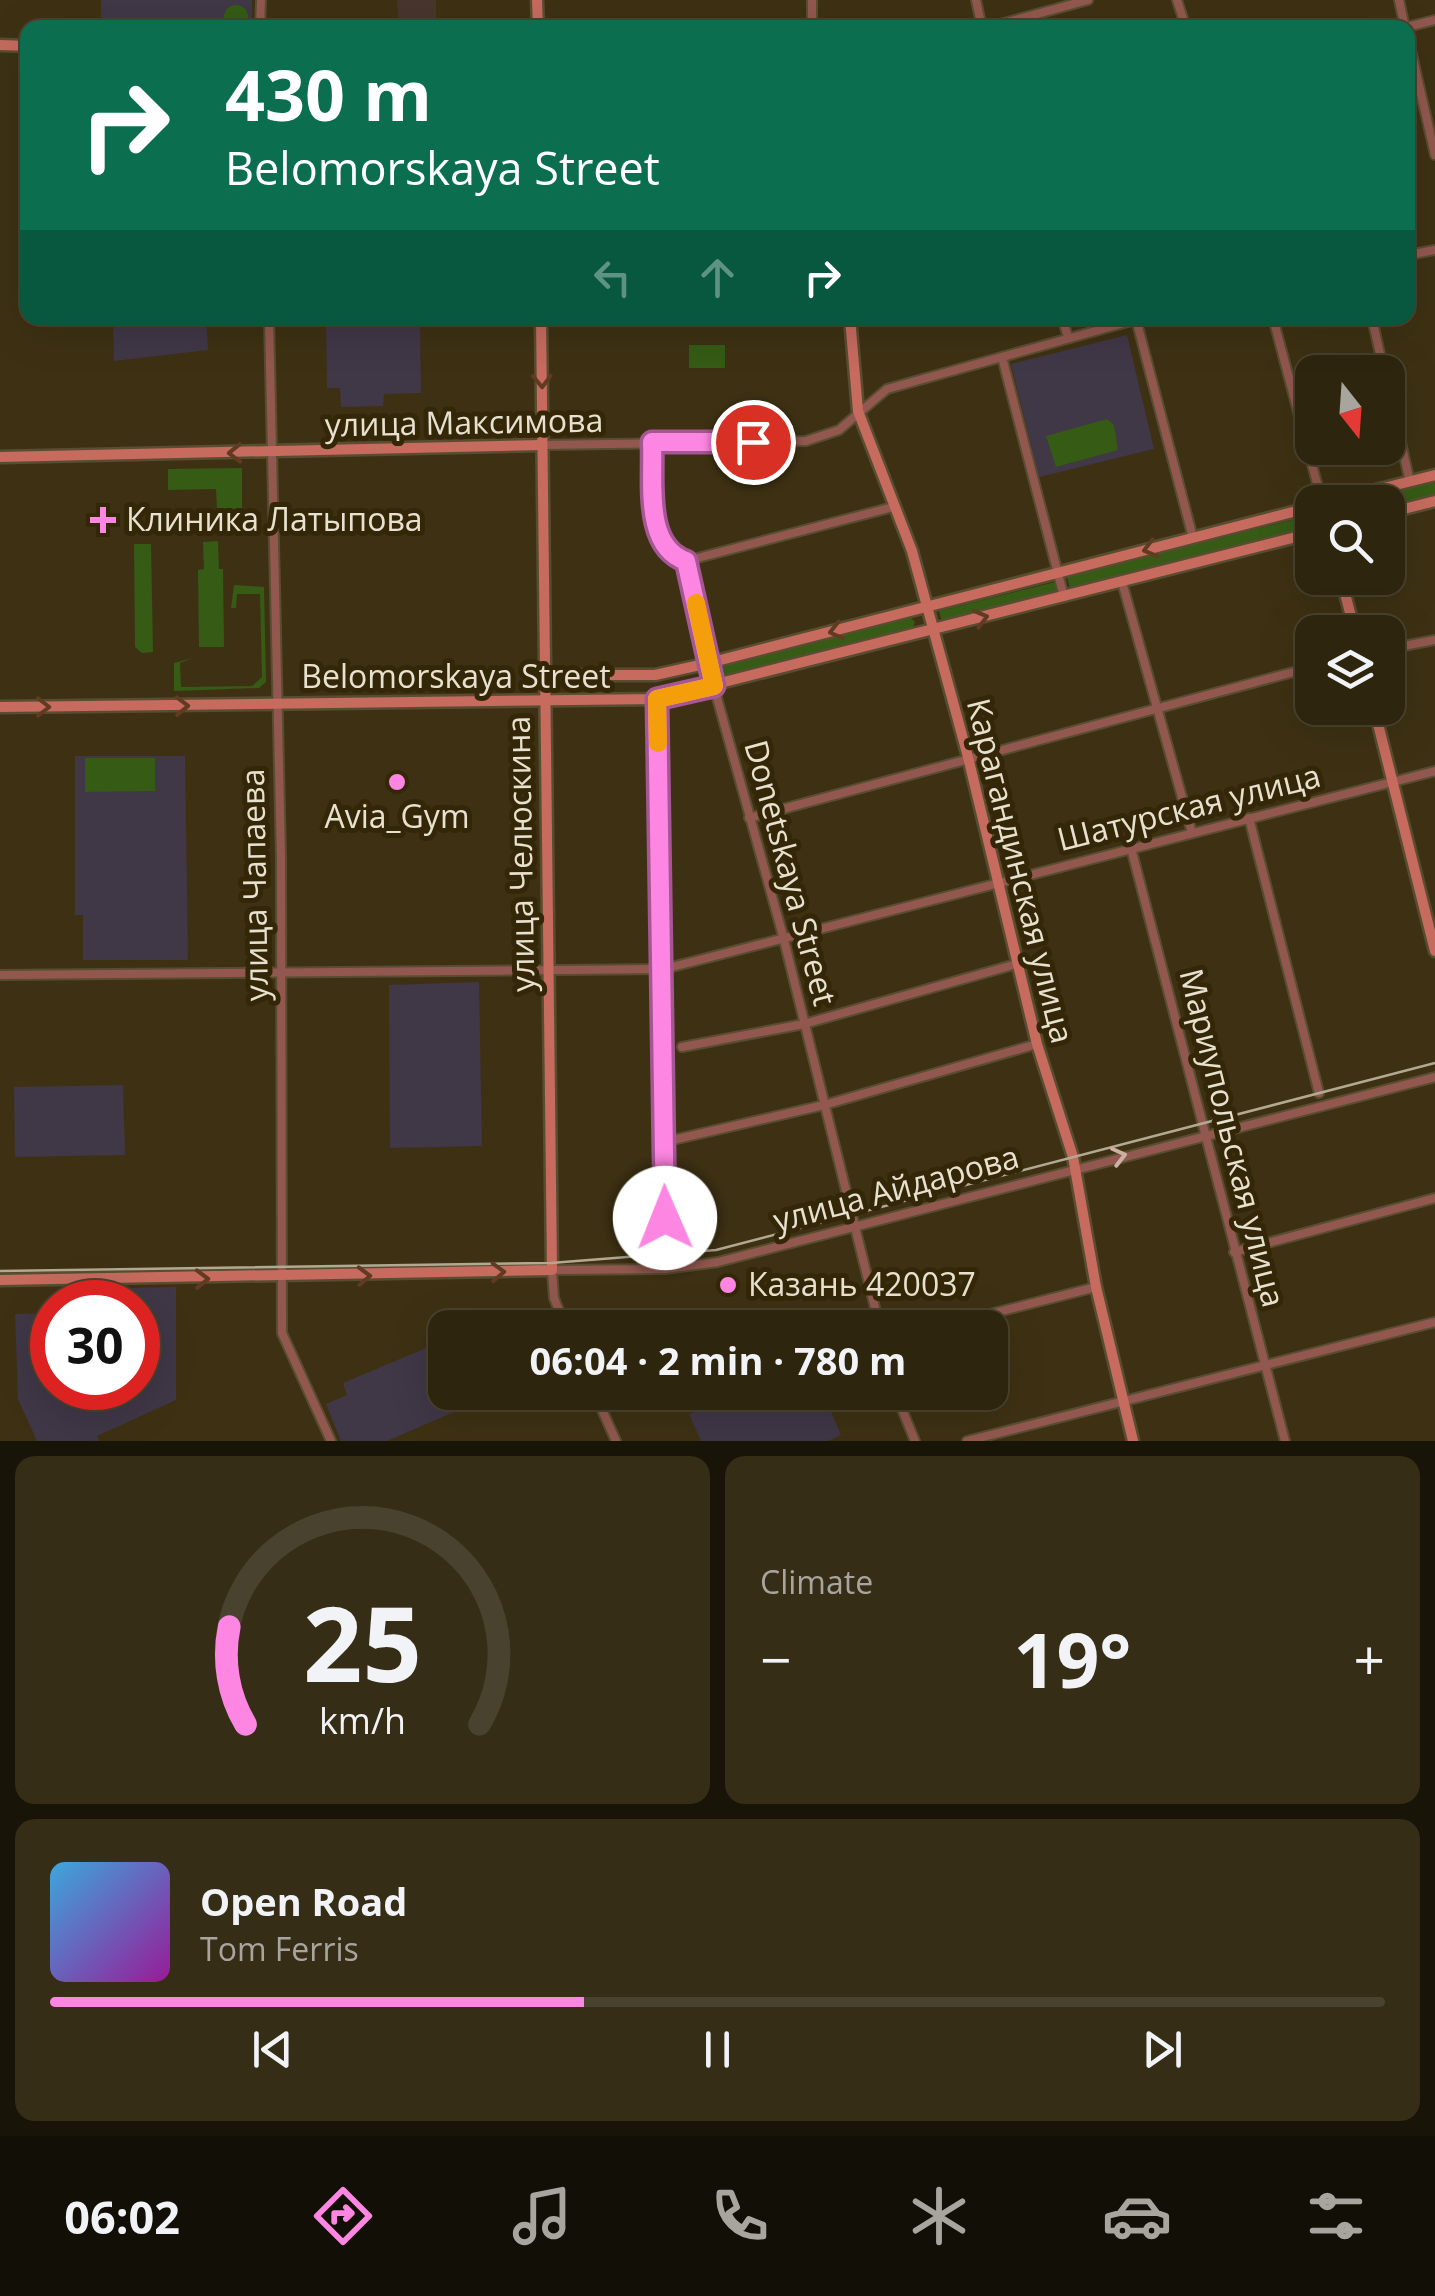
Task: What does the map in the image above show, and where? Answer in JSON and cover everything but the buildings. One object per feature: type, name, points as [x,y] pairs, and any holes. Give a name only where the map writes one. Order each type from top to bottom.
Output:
[{"type":"main road","name":"улица Челюскина","points":[[541,325],[552,1270]]},
{"type":"main road","name":"Карагандинская улица","points":[[851,325],[858,411],[912,552],[968,757],[1038,1044],[1074,1167],[1096,1287],[1133,1441]]},
{"type":"main road","name":"улица Максимова","points":[[0,457],[542,445]]},
{"type":"main road","points":[[1397,485],[1435,476]]},
{"type":"main road","points":[[1405,509],[1435,501]]},
{"type":"main road","name":"Belomorskaya Street","points":[[544,676],[654,675],[709,663],[1295,511]]},
{"type":"main road","name":"Belomorskaya Street","points":[[0,708],[544,697],[657,699],[1295,537]]},
{"type":"main road","points":[[1378,725],[1435,950]]},
{"type":"main road","name":"улица Айдарова","points":[[0,1280],[283,1278],[552,1270]]},
{"type":"street","points":[[1014,20],[1088,0]]},
{"type":"street","points":[[1415,67],[1435,153]]},
{"type":"street","name":"улица Чапаева","points":[[269,325],[282,974],[282,1333],[331,1441]]},
{"type":"street","points":[[1064,325],[1068,337]]},
{"type":"street","name":"улица Максимова","points":[[542,445],[806,441],[839,430],[887,389],[1113,325]]},
{"type":"street","points":[[1141,325],[1193,538]]},
{"type":"street","points":[[1275,325],[1320,485]]},
{"type":"street","points":[[1374,325],[1380,355]]},
{"type":"street","points":[[1002,357],[1064,597]]},
{"type":"street","name":"Donetskaya Street","points":[[652,442],[658,536],[670,556],[686,561],[714,686],[783,936],[876,1310]]},
{"type":"street","points":[[1405,460],[1410,482]]},
{"type":"street","points":[[686,561],[893,507]]},
{"type":"street","points":[[1122,582],[1192,833]]},
{"type":"street","points":[[1405,646],[1435,640]]},
{"type":"street","points":[[748,818],[1295,671]]},
{"type":"street","points":[[657,699],[664,969],[665,1268]]},
{"type":"street","name":"Шатурская улица","points":[[0,975],[664,969],[1435,771]]},
{"type":"street","points":[[1249,818],[1320,1092]]},
{"type":"street","name":"Мариупольская улица","points":[[1130,848],[1284,1441]]},
{"type":"street","points":[[682,1048],[804,1024],[1020,963]]},
{"type":"street","points":[[664,1142],[824,1105],[1038,1044]]},
{"type":"street","name":"улица Айдарова","points":[[552,1270],[665,1268],[718,1262],[1074,1167],[1435,1077]]},
{"type":"street","points":[[1234,1252],[1435,1198]]},
{"type":"street","name":"улица Челюскина","points":[[552,1270],[559,1310]]},
{"type":"street","points":[[1006,1310],[1096,1287]]},
{"type":"street","points":[[967,1441],[1435,1322]]},
{"type":"street","points":[[602,1410],[616,1441]]},
{"type":"street","points":[[903,1410],[915,1441]]},
{"type":"shaded area","points":[[101,0],[252,0],[252,20],[101,20]]},
{"type":"shaded area","points":[[397,0],[436,0],[436,20],[399,20]]},
{"type":"shaded area","points":[[113,325],[206,325],[208,350],[114,361]]},
{"type":"shaded area","points":[[326,325],[420,325],[421,393],[384,394],[383,406],[341,407],[340,388],[327,388]]},
{"type":"shaded area","points":[[1127,335],[1154,449],[1039,477],[1011,364]]},
{"type":"shaded area","points":[[75,756],[185,756],[188,960],[83,960],[83,915],[75,915]]},
{"type":"shaded area","points":[[479,982],[482,1146],[390,1148],[389,985]]},
{"type":"shaded area","points":[[123,1085],[125,1155],[15,1157],[14,1087]]},
{"type":"shaded area","points":[[160,1287],[176,1287],[176,1400],[160,1407]]},
{"type":"shaded area","points":[[15,1314],[30,1314],[30,1410],[154,1410],[97,1436],[99,1441],[37,1441],[18,1399]]},
{"type":"shaded area","points":[[426,1348],[428,1410],[454,1412],[387,1441],[341,1441],[326,1404],[347,1395],[343,1383]]},
{"type":"shaded area","points":[[699,1410],[830,1410],[841,1435],[828,1441],[701,1441],[689,1414]]},
{"type":"green space","points":[[231,6],[241,6],[247,20],[225,20]]},
{"type":"green space","points":[[689,345],[725,345],[725,368],[689,368]]},
{"type":"green space","points":[[1107,419],[1114,425],[1118,450],[1056,467],[1046,436]]},
{"type":"green space","points":[[242,468],[242,509],[217,509],[216,489],[168,490],[168,469]]},
{"type":"green space","points":[[1435,481],[1435,496],[1405,504],[1405,488]]},
{"type":"green space","points":[[1295,519],[1295,531],[1070,588],[1067,577]]},
{"type":"green space","points":[[218,541],[219,569],[223,569],[224,647],[199,647],[198,570],[204,569],[203,542]]},
{"type":"green space","points":[[134,544],[151,544],[153,652],[142,653],[135,647]]},
{"type":"green space","points":[[1055,582],[1058,593],[942,622],[939,611]]},
{"type":"green space","points":[[234,585],[264,587],[266,682],[259,688],[174,691],[174,663],[193,658],[180,663],[181,687],[252,686],[262,677],[260,594],[237,594],[236,608],[231,608]]},
{"type":"green space","points":[[910,617],[915,622],[912,630],[725,677],[722,666]]},
{"type":"green space","points":[[85,758],[155,758],[155,791],[85,792]]},
{"type":"tram line","points":[[0,1271],[551,1263],[716,1250],[1435,1063]]},
{"type":"slow traffic","points":[[658,743],[657,699],[714,686],[696,603]]},
{"type":"place","name":"Клиника Латыпова","points":[[103,520]]},
{"type":"place","name":"Avia_Gym","points":[[397,782]]},
{"type":"place","name":"Казань 420037","points":[[728,1285]]},
{"type":"route","points":[[665,1218],[657,699],[714,686],[686,561],[670,556],[658,536],[652,442],[753,442]]}]
